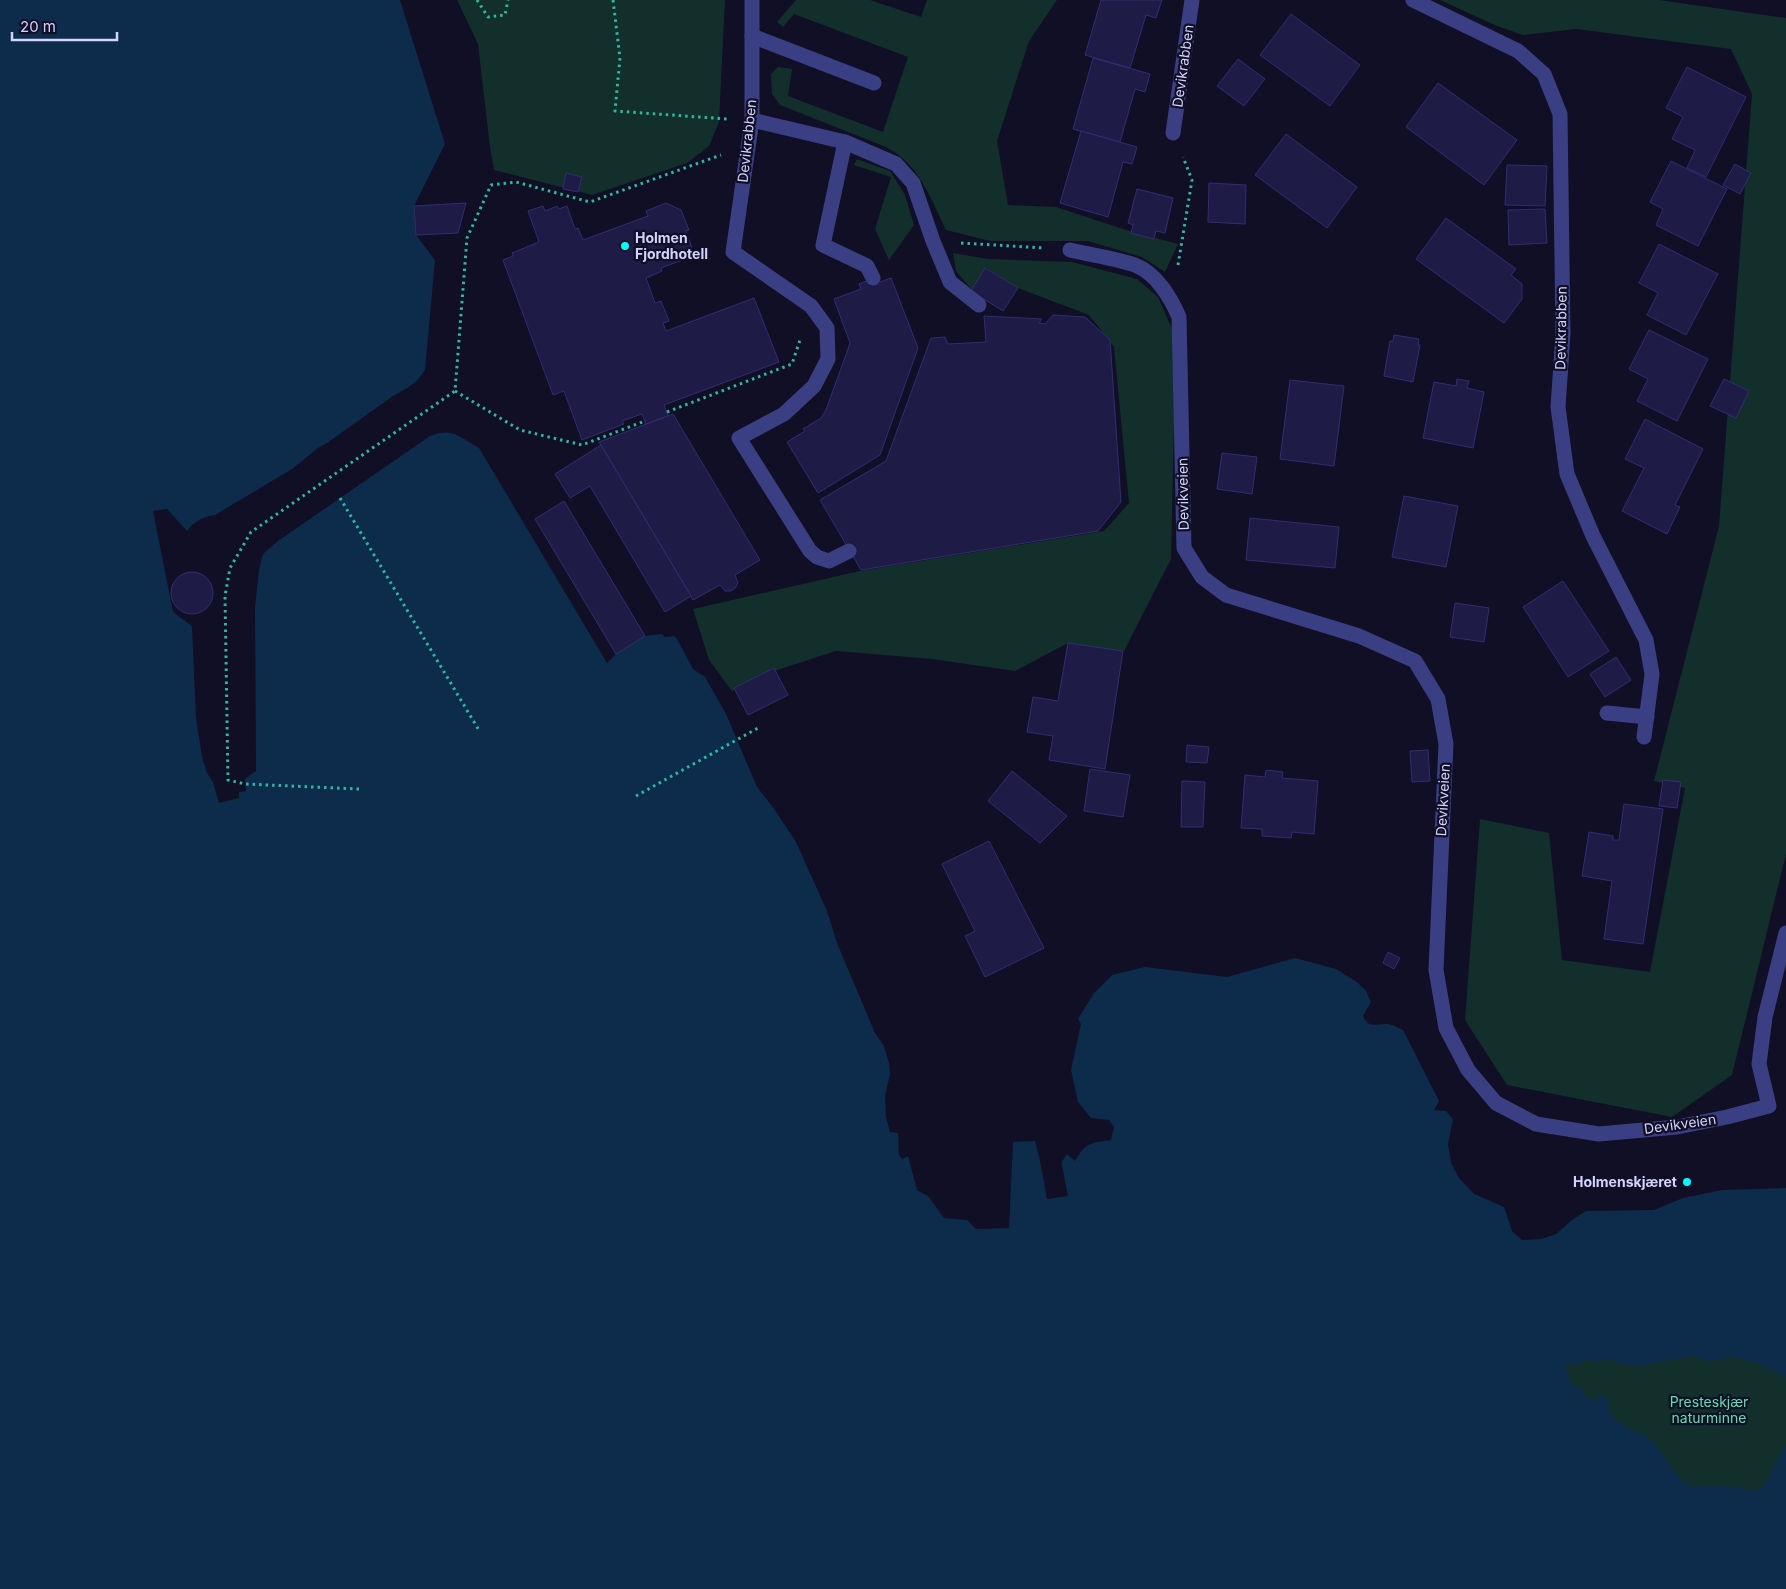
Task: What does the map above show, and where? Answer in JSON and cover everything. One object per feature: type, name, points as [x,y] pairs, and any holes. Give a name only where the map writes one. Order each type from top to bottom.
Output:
[{"type":"street","name":"Devikrabben","points":[[752,0],[752,120],[733,252],[810,306]]},
{"type":"street","name":"Devikrabben","points":[[1173,133],[1192,0]]},
{"type":"street","name":"Devikrabben","points":[[1413,0],[1518,51],[1544,74],[1560,114],[1563,334],[1558,407],[1567,474],[1593,536],[1646,640],[1652,674],[1644,737]]},
{"type":"street","points":[[752,36],[874,83]]},
{"type":"street","points":[[752,120],[845,142],[896,164],[913,183],[932,241],[950,282],[979,305]]},
{"type":"street","points":[[845,142],[823,246],[867,266],[873,278]]},
{"type":"street","name":"Devikveien","points":[[1070,250],[1136,266],[1157,281],[1172,300],[1179,317],[1184,548],[1202,577],[1226,595],[1359,636],[1415,660],[1438,699],[1446,744],[1436,970],[1446,1028],[1468,1070],[1496,1103],[1536,1124],[1598,1134],[1677,1128],[1769,1106],[1759,1064],[1765,1017],[1786,933]]},
{"type":"street","points":[[810,306],[826,328],[828,359],[814,386],[784,414],[739,438],[810,551],[817,557],[829,561],[849,551]]},
{"type":"street","points":[[1606,713],[1647,717]]},
{"type":"path","points":[[477,0],[488,17],[505,15],[508,0]]},
{"type":"path","points":[[613,0],[620,58],[615,111],[752,120]]},
{"type":"path","points":[[1172,300],[1192,180],[1173,133]]},
{"type":"path","points":[[455,391],[466,238],[491,186],[516,182],[590,202],[748,145]]},
{"type":"path","points":[[932,241],[1070,250]]},
{"type":"path","points":[[667,412],[792,364],[810,306]]},
{"type":"path","points":[[455,391],[520,430],[582,445],[645,421]]},
{"type":"path","points":[[359,789],[246,784],[228,780],[225,596],[230,568],[251,532],[455,391]]},
{"type":"path","points":[[340,498],[480,732]]},
{"type":"path","points":[[636,796],[758,728]]},
{"type":"green space","points":[[457,0],[725,0],[719,122],[709,146],[687,163],[592,195],[494,170],[478,44]]},
{"type":"green space","points":[[796,0],[870,0],[921,17],[927,0],[1057,0],[1029,41],[997,141],[1008,205],[1056,207],[1126,230],[1178,244],[1165,272],[1142,257],[1088,241],[990,241],[946,230],[923,183],[897,154],[886,147],[780,105],[772,94],[771,74],[778,67],[792,69],[788,96],[883,132],[908,57],[794,14],[783,27],[777,22]]},
{"type":"green space","points":[[1440,0],[1659,0],[1786,18],[1786,854],[1732,1075],[1672,1117],[1507,1085],[1465,1020],[1480,819],[1549,833],[1562,960],[1650,972],[1685,788],[1654,781],[1719,526],[1752,94],[1731,49],[1576,29],[1523,35],[1497,26]]},
{"type":"green space","points":[[857,159],[890,171],[905,195],[914,225],[889,260],[875,229],[891,177],[854,165]]},
{"type":"green space","points":[[953,253],[988,259],[1072,262],[1137,279],[1158,297],[1172,329],[1174,422],[1171,559],[1124,651],[1068,643],[1015,671],[932,659],[836,651],[777,670],[732,691],[709,660],[693,609],[860,571],[1104,531],[1129,503],[1114,347],[1089,315],[1018,288],[986,268],[972,290],[956,271]]},
{"type":"green space","name":"Presteskjær naturminne","points":[[1509,1294],[1786,1316],[1786,1455],[1759,1506],[1683,1487],[1579,1403]]},
{"type":"water","points":[[0,0],[400,0],[445,144],[414,206],[416,235],[435,260],[425,370],[417,381],[318,448],[292,469],[215,515],[199,520],[187,531],[167,509],[153,511],[173,612],[192,626],[196,718],[202,757],[207,773],[213,782],[219,803],[239,798],[239,792],[246,791],[245,779],[256,771],[255,607],[259,570],[263,554],[278,541],[430,436],[438,433],[450,433],[461,437],[479,448],[607,663],[616,654],[645,636],[662,634],[665,637],[674,636],[677,639],[693,669],[705,677],[726,714],[757,787],[796,842],[827,911],[837,943],[875,1033],[884,1046],[889,1063],[890,1074],[885,1096],[886,1117],[890,1132],[898,1133],[899,1155],[902,1159],[908,1156],[917,1190],[928,1196],[944,1218],[967,1220],[976,1229],[1009,1228],[1013,1142],[1035,1141],[1041,1164],[1059,1166],[1067,1154],[1075,1161],[1082,1150],[1090,1144],[1111,1140],[1114,1127],[1109,1120],[1091,1118],[1078,1102],[1071,1070],[1081,1024],[1078,1019],[1094,993],[1112,975],[1145,967],[1227,977],[1295,958],[1336,969],[1357,982],[1366,991],[1371,1002],[1363,1016],[1368,1023],[1374,1025],[1389,1024],[1403,1030],[1439,1101],[1434,1110],[1446,1111],[1453,1119],[1448,1144],[1451,1163],[1459,1178],[1474,1194],[1504,1207],[1512,1231],[1522,1240],[1541,1239],[1556,1234],[1586,1211],[1654,1210],[1683,1198],[1722,1190],[1786,1188],[1786,1379],[1761,1365],[1734,1357],[1708,1361],[1692,1356],[1638,1366],[1619,1364],[1605,1358],[1598,1362],[1583,1360],[1580,1364],[1565,1365],[1572,1385],[1581,1388],[1584,1395],[1595,1402],[1599,1394],[1609,1400],[1608,1408],[1613,1414],[1613,1419],[1655,1443],[1679,1478],[1690,1486],[1742,1487],[1747,1491],[1762,1489],[1786,1444],[1786,1589],[0,1589]]},
{"type":"pier","points":[[1061,1160],[1068,1196],[1047,1199],[1040,1161],[1058,1163]]},
{"type":"building","points":[[1101,0],[1162,0],[1156,18],[1146,15],[1130,68],[1085,55]]},
{"type":"building","points":[[1291,14],[1360,65],[1330,106],[1260,55]]},
{"type":"building","points":[[1093,58],[1150,74],[1145,92],[1135,89],[1120,142],[1073,129]]},
{"type":"building","points":[[1238,59],[1265,79],[1244,106],[1217,86]]},
{"type":"building","points":[[1687,67],[1746,97],[1706,177],[1687,168],[1695,150],[1672,139],[1683,117],[1666,108]]},
{"type":"building","points":[[1438,83],[1517,140],[1484,185],[1406,127]]},
{"type":"building","points":[[1081,131],[1137,147],[1132,164],[1123,162],[1108,217],[1060,203]]},
{"type":"building","points":[[1286,134],[1357,187],[1327,228],[1255,175]]},
{"type":"building","points":[[1671,161],[1727,189],[1698,246],[1656,225],[1663,209],[1650,202]]},
{"type":"building","points":[[1735,164],[1751,173],[1740,194],[1723,185]]},
{"type":"building","points":[[1507,165],[1547,166],[1545,206],[1505,205]]},
{"type":"building","points":[[566,173],[582,177],[578,192],[563,189]]},
{"type":"building","points":[[1209,183],[1246,185],[1245,224],[1208,222]]},
{"type":"building","points":[[1137,189],[1173,198],[1165,233],[1156,231],[1154,239],[1131,233],[1133,225],[1128,223]]},
{"type":"building","points":[[466,203],[458,233],[416,235],[414,206]]},
{"type":"building","points":[[666,203],[681,210],[689,230],[686,231],[692,248],[688,249],[691,257],[661,268],[662,271],[646,278],[655,303],[661,301],[669,321],[663,323],[666,331],[754,298],[779,362],[664,405],[668,416],[646,424],[642,414],[622,421],[624,424],[582,440],[564,391],[553,395],[503,260],[513,256],[512,253],[539,242],[528,211],[543,206],[545,211],[557,206],[559,209],[567,206],[575,229],[578,228],[583,240],[648,216],[646,211]]},
{"type":"building","points":[[1545,209],[1547,243],[1509,245],[1508,210]]},
{"type":"building","points":[[1446,218],[1516,269],[1511,275],[1522,284],[1522,299],[1504,323],[1416,259]]},
{"type":"building","points":[[1659,244],[1718,274],[1686,335],[1647,315],[1658,293],[1639,283]]},
{"type":"building","points":[[985,268],[1018,288],[1003,311],[971,291]]},
{"type":"building","points":[[877,277],[880,282],[891,278],[918,348],[880,455],[818,493],[787,442],[821,418],[826,410],[850,343],[834,299],[861,289],[859,284]]},
{"type":"building","points":[[1053,315],[1085,317],[1110,340],[1121,502],[1098,531],[861,570],[820,500],[886,461],[931,338],[945,337],[948,344],[986,342],[984,316],[1042,319],[1039,323],[1045,324]]},
{"type":"building","points":[[1649,330],[1708,359],[1677,421],[1637,401],[1648,379],[1629,369]]},
{"type":"building","points":[[1394,335],[1419,339],[1418,345],[1420,345],[1413,382],[1384,376],[1390,341],[1393,341]]},
{"type":"building","points":[[1457,379],[1469,381],[1467,388],[1484,392],[1473,448],[1423,438],[1434,382],[1456,386]]},
{"type":"building","points":[[1724,379],[1749,391],[1736,418],[1710,406]]},
{"type":"building","points":[[1290,380],[1344,386],[1334,466],[1280,459]]},
{"type":"building","points":[[673,414],[760,560],[735,575],[738,583],[731,591],[725,591],[720,585],[693,600],[599,442]]},
{"type":"building","points":[[1645,419],[1703,449],[1675,505],[1680,507],[1667,534],[1622,511],[1644,468],[1625,459]]},
{"type":"building","points":[[601,445],[691,596],[665,612],[590,486],[570,498],[555,474]]},
{"type":"building","points":[[1222,453],[1257,457],[1252,494],[1217,489]]},
{"type":"building","points":[[1404,496],[1458,506],[1446,567],[1392,557]]},
{"type":"building","points":[[564,501],[645,636],[616,654],[535,519]]},
{"type":"building","points":[[1250,518],[1339,527],[1335,568],[1246,560]]},
{"type":"building","points":[[192,572],[207,578],[213,593],[207,608],[192,614],[177,608],[171,593],[177,578]]},
{"type":"building","points":[[1563,581],[1609,651],[1568,677],[1523,607]]},
{"type":"building","points":[[1455,603],[1489,608],[1484,642],[1450,637]]},
{"type":"building","points":[[1068,643],[1123,651],[1105,769],[1049,760],[1053,736],[1027,732],[1033,697],[1058,701]]},
{"type":"building","points":[[1616,657],[1631,680],[1605,697],[1590,674]]},
{"type":"building","points":[[774,668],[788,695],[748,715],[734,688]]},
{"type":"building","points":[[1187,745],[1209,747],[1207,763],[1186,762]]},
{"type":"building","points":[[1428,750],[1430,781],[1412,782],[1410,751]]},
{"type":"building","points":[[1090,769],[1130,775],[1123,817],[1084,811]]},
{"type":"building","points":[[1266,770],[1283,772],[1282,778],[1318,781],[1314,834],[1292,832],[1291,838],[1262,836],[1262,829],[1241,828],[1245,775],[1265,777]]},
{"type":"building","points":[[1012,771],[1067,816],[1040,843],[988,801]]},
{"type":"building","points":[[1663,780],[1681,782],[1677,808],[1659,806]]},
{"type":"building","points":[[1182,781],[1205,782],[1203,827],[1181,827]]},
{"type":"building","points":[[1624,804],[1663,809],[1643,944],[1604,939],[1612,881],[1582,876],[1589,832],[1613,836],[1613,840],[1619,840]]},
{"type":"building","points":[[989,841],[1044,948],[985,977],[965,936],[975,931],[942,864]]},
{"type":"building","points":[[1388,952],[1400,958],[1394,969],[1383,963]]},
{"type":"place","name":"Holmen Fjordhotell","points":[[625,246]]},
{"type":"place","name":"Holmenskjæret","points":[[1687,1182]]}]
